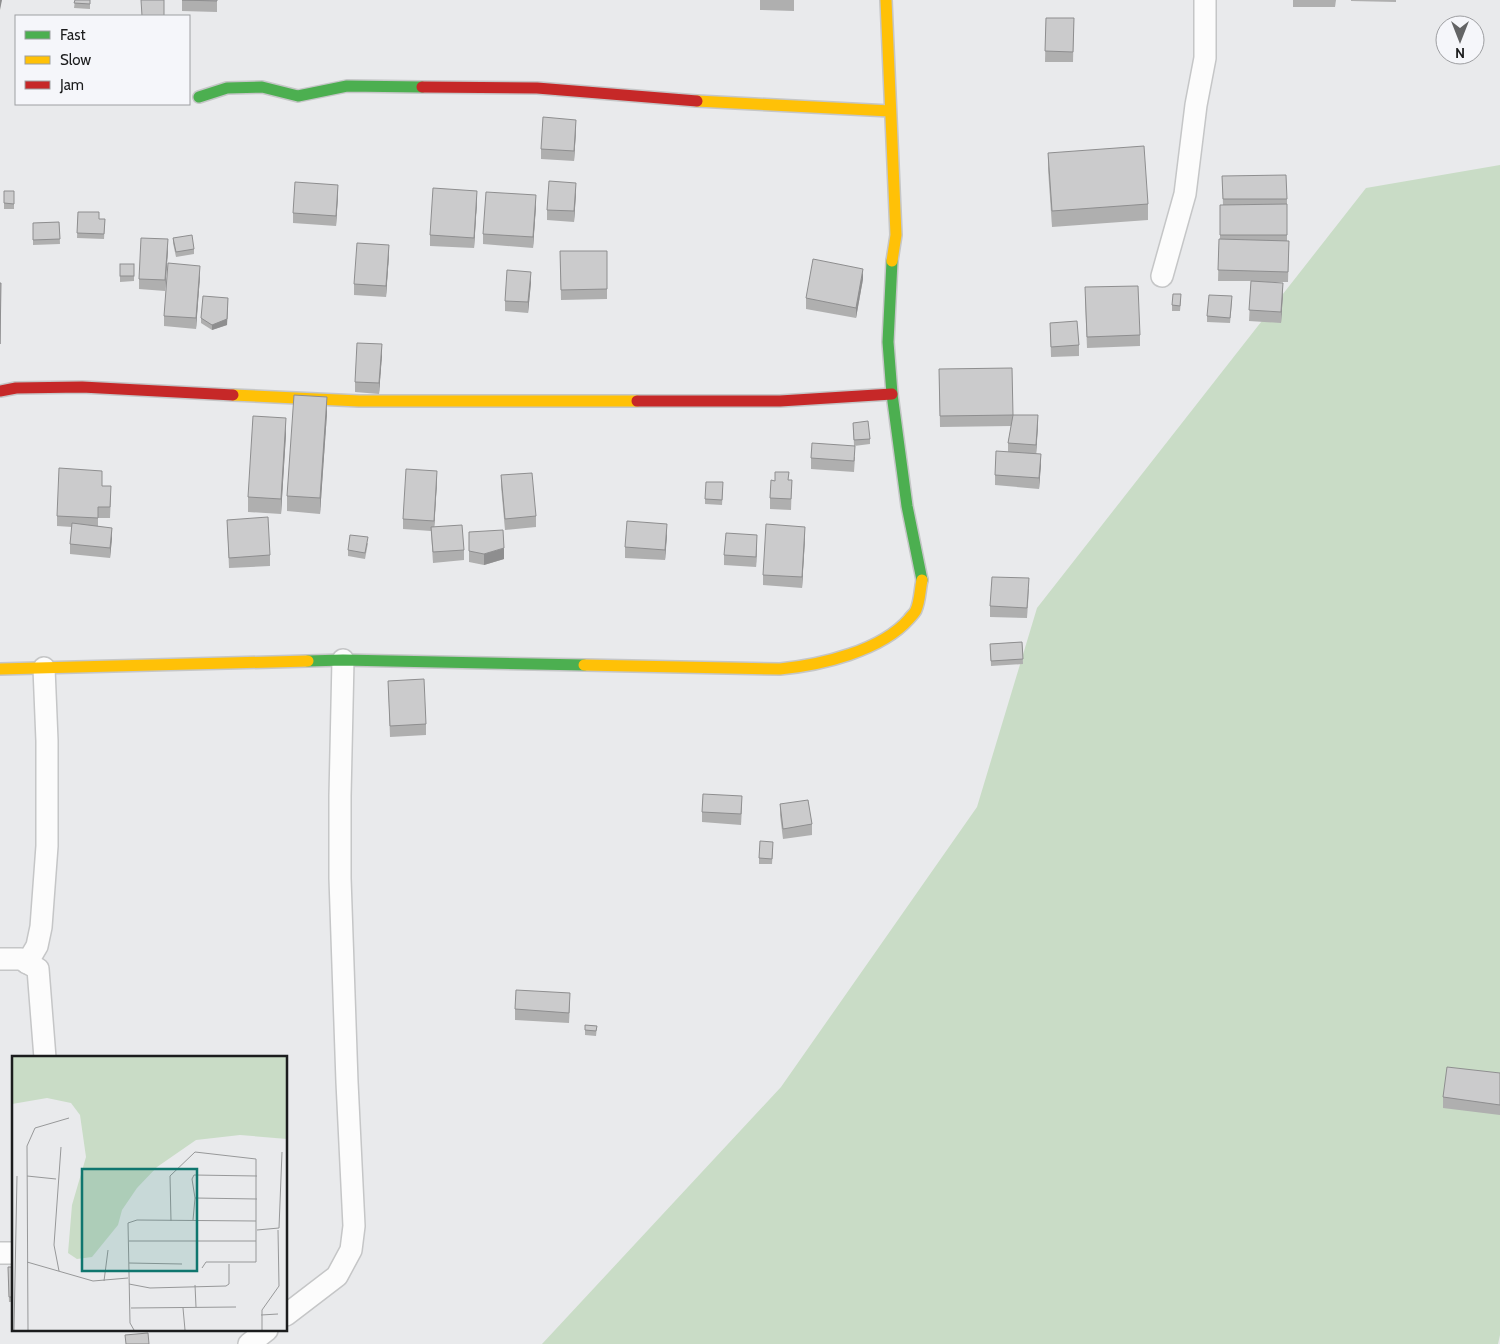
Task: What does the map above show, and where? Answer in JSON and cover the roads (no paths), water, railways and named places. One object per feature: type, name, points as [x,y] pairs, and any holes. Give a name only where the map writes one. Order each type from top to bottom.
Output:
[{"type":"street","points":[[0,669],[343,660],[780,669],[802,667],[829,661],[883,641],[900,629],[916,610],[922,577],[907,506],[892,394],[888,342],[891,272],[896,235],[886,0]]},
{"type":"street","points":[[1162,276],[1185,194],[1196,105],[1205,58],[1205,0]]},
{"type":"street","points":[[199,97],[227,88],[262,87],[298,96],[347,86],[537,88],[725,103],[890,111]]},
{"type":"street","points":[[0,390],[82,387],[359,401],[780,400],[892,394]]},
{"type":"street","points":[[288,1313],[337,1276],[351,1250],[354,1226],[340,878],[343,660]]},
{"type":"street","points":[[28,963],[38,946],[47,846],[47,741],[44,668]]},
{"type":"street","points":[[0,959],[21,959],[38,969],[45,1056]]},
{"type":"street","points":[[249,1344],[264,1332]]}]
